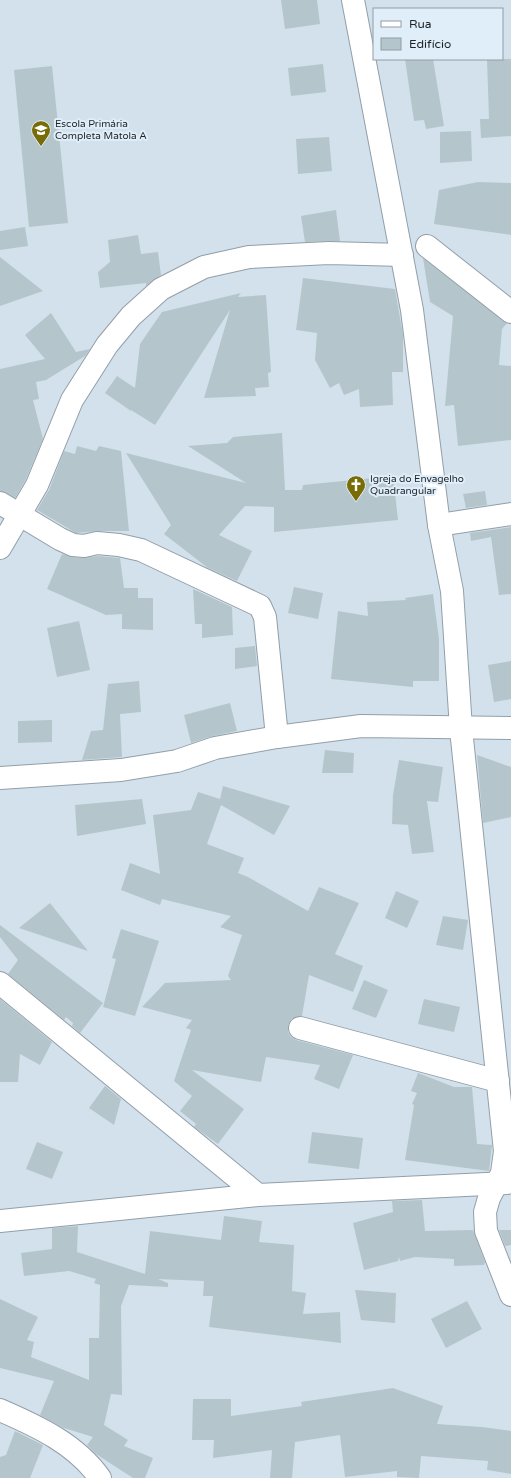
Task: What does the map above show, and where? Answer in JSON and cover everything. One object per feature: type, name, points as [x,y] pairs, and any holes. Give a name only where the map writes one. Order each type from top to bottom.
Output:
[{"type":"street","points":[[353,0],[412,310],[439,525],[452,590],[461,729],[505,1151],[502,1173],[503,1183],[485,1212],[486,1231],[511,1295]]},
{"type":"street","points":[[427,246],[511,312]]},
{"type":"street","points":[[0,548],[18,514],[37,485],[72,400],[103,351],[131,316],[161,289],[204,267],[249,257],[329,253],[402,255]]},
{"type":"street","points":[[0,503],[60,539],[84,546],[97,543],[119,545],[141,550],[260,606],[265,618],[277,737]]},
{"type":"street","points":[[439,525],[511,514]]},
{"type":"street","points":[[0,778],[121,770],[177,761],[215,748],[277,737],[361,726],[461,729],[511,728]]},
{"type":"street","points":[[0,983],[258,1195]]},
{"type":"street","points":[[300,1028],[498,1081]]},
{"type":"street","points":[[0,1221],[258,1195],[503,1183]]},
{"type":"street","points":[[0,1410],[28,1422],[63,1442],[92,1468],[100,1478]]},
{"type":"building","points":[[281,0],[317,0],[320,24],[285,29]]},
{"type":"building","points":[[511,59],[511,136],[481,138],[480,119],[489,119],[487,60]]},
{"type":"building","points":[[405,60],[433,60],[444,126],[426,129],[424,120],[414,121]]},
{"type":"building","points":[[323,64],[326,92],[291,96],[288,68]]},
{"type":"building","name":"Escola Primária Completa Matola A","points":[[52,66],[68,223],[29,227],[14,70]]},
{"type":"building","points":[[471,131],[472,161],[440,163],[440,132]]},
{"type":"building","points":[[329,137],[332,171],[298,174],[296,139]]},
{"type":"building","points":[[478,182],[511,183],[511,235],[434,224],[439,190]]},
{"type":"building","points":[[336,210],[340,241],[305,242],[301,216]]},
{"type":"building","points":[[25,227],[28,246],[0,250],[0,231]]},
{"type":"building","points":[[138,235],[141,254],[158,252],[161,275],[146,286],[146,283],[100,288],[98,272],[110,262],[108,240]]},
{"type":"building","points":[[0,257],[43,291],[0,306]]},
{"type":"building","points":[[423,258],[507,323],[502,329],[499,365],[511,366],[511,440],[458,446],[454,405],[445,406],[453,316],[430,302]]},
{"type":"building","points":[[303,278],[395,289],[403,335],[403,372],[392,372],[393,405],[360,407],[359,389],[344,395],[339,383],[330,388],[315,360],[317,333],[296,330]]},
{"type":"building","points":[[241,293],[238,297],[266,295],[271,372],[268,373],[269,387],[255,388],[256,396],[204,398],[230,310],[155,425],[105,393],[117,376],[135,388],[140,344],[162,312]]},
{"type":"building","points":[[51,313],[76,352],[90,349],[85,356],[46,380],[36,382],[39,399],[33,400],[43,439],[26,479],[15,498],[0,491],[0,369],[45,359],[25,335]]},
{"type":"building","points":[[282,433],[285,490],[302,490],[303,485],[393,476],[398,520],[274,532],[274,507],[245,506],[219,535],[252,551],[237,581],[208,568],[164,534],[171,525],[126,453],[246,483],[188,446],[227,443],[233,437]]},
{"type":"building","points":[[77,446],[96,451],[99,446],[121,451],[129,531],[76,533],[37,510],[49,490],[64,451],[75,454]]},
{"type":"building","points":[[485,491],[487,505],[466,508],[463,494]]},
{"type":"building","points":[[511,527],[511,594],[499,595],[491,537],[471,541],[470,533]]},
{"type":"building","points":[[62,554],[83,558],[98,556],[120,558],[124,588],[138,588],[138,598],[153,598],[153,630],[122,629],[122,614],[106,615],[47,589]]},
{"type":"building","points":[[294,587],[323,593],[318,619],[288,613]]},
{"type":"building","points":[[193,589],[232,607],[233,635],[202,638],[202,624],[195,624]]},
{"type":"building","points":[[433,594],[439,639],[439,681],[413,681],[413,687],[331,679],[338,611],[368,616],[367,602],[406,600],[405,598]]},
{"type":"building","points":[[79,621],[90,670],[57,677],[47,628]]},
{"type":"building","points":[[255,646],[257,666],[235,669],[235,648]]},
{"type":"building","points":[[511,661],[511,699],[494,702],[488,665]]},
{"type":"building","points":[[139,681],[141,712],[120,714],[122,757],[82,760],[91,731],[103,730],[108,684]]},
{"type":"building","points":[[230,703],[237,731],[213,736],[191,743],[184,715]]},
{"type":"building","points":[[52,720],[52,742],[18,743],[18,721]]},
{"type":"building","points":[[325,750],[354,753],[353,773],[322,773]]},
{"type":"building","points":[[477,755],[511,767],[511,817],[483,823]]},
{"type":"building","points":[[399,760],[443,767],[438,802],[427,801],[434,852],[412,854],[408,825],[392,824],[393,795]]},
{"type":"building","points":[[223,786],[290,806],[274,835],[221,805],[207,844],[244,858],[238,873],[248,877],[308,911],[319,887],[359,903],[335,954],[363,966],[353,992],[309,975],[302,1016],[291,1019],[288,1025],[288,1032],[291,1037],[296,1040],[353,1055],[339,1089],[314,1079],[320,1065],[266,1057],[261,1082],[192,1070],[244,1109],[218,1144],[194,1127],[196,1124],[180,1111],[192,1096],[174,1081],[191,1030],[186,1028],[192,1020],[142,1007],[165,983],[231,980],[228,976],[242,935],[220,927],[231,916],[162,899],[160,905],[121,890],[130,863],[160,874],[153,815],[191,810],[198,792],[220,799]]},
{"type":"building","points":[[142,799],[146,824],[77,836],[75,805]]},
{"type":"building","points":[[396,891],[419,901],[407,928],[385,918]]},
{"type":"building","points":[[50,903],[88,951],[19,928]]},
{"type":"building","points":[[443,916],[468,920],[463,950],[436,945]]},
{"type":"building","points":[[0,925],[103,1003],[80,1033],[72,1026],[73,1023],[66,1017],[64,1020],[8,974],[18,960],[0,937]]},
{"type":"building","points":[[121,929],[159,941],[135,1016],[103,1007],[116,959],[112,958]]},
{"type":"building","points":[[364,980],[388,990],[376,1018],[352,1009]]},
{"type":"building","points":[[0,999],[52,1042],[40,1065],[20,1054],[18,1082],[0,1082]]},
{"type":"building","points":[[424,999],[460,1007],[454,1032],[418,1024]]},
{"type":"building","points":[[418,1073],[454,1087],[472,1087],[477,1144],[492,1145],[489,1171],[405,1160],[414,1105],[412,1104],[417,1093],[411,1091]]},
{"type":"building","points":[[105,1086],[121,1099],[114,1125],[89,1108]]},
{"type":"building","points":[[312,1132],[363,1138],[359,1169],[308,1163]]},
{"type":"building","points":[[37,1142],[63,1152],[52,1179],[26,1169]]},
{"type":"building","points":[[422,1200],[425,1231],[473,1230],[485,1262],[484,1265],[454,1266],[454,1259],[415,1257],[400,1261],[399,1257],[398,1261],[364,1270],[353,1223],[393,1212],[392,1201]]},
{"type":"building","points":[[224,1216],[262,1221],[259,1242],[294,1245],[292,1291],[306,1293],[303,1314],[340,1312],[341,1343],[209,1327],[213,1296],[203,1296],[204,1281],[158,1279],[168,1283],[168,1287],[129,1285],[121,1306],[122,1395],[111,1394],[104,1425],[128,1440],[124,1446],[153,1458],[145,1478],[133,1478],[96,1454],[87,1445],[93,1437],[64,1428],[40,1415],[54,1381],[0,1368],[0,1299],[38,1317],[27,1340],[34,1342],[31,1357],[89,1380],[89,1338],[99,1338],[100,1285],[94,1283],[96,1279],[69,1271],[24,1276],[21,1253],[52,1249],[52,1228],[78,1226],[77,1252],[145,1274],[150,1231],[221,1240]]},
{"type":"building","points":[[499,1230],[511,1230],[511,1245],[505,1246]]},
{"type":"building","points":[[355,1290],[396,1293],[395,1323],[361,1320]]},
{"type":"building","points":[[467,1301],[482,1329],[446,1348],[431,1319]]},
{"type":"building","points":[[393,1388],[443,1406],[437,1424],[482,1427],[511,1431],[511,1474],[487,1470],[488,1461],[421,1456],[419,1478],[397,1477],[397,1471],[345,1477],[340,1435],[295,1442],[292,1478],[270,1478],[272,1450],[213,1458],[214,1440],[192,1440],[193,1399],[231,1399],[231,1416],[302,1406],[301,1402]]},
{"type":"building","points":[[15,1431],[43,1445],[30,1478],[0,1478],[0,1457],[6,1455]]},
{"type":"place","name":"Escola Primária Completa Matola A","points":[[41,147]]},
{"type":"place","name":"Igreja do Envagelho Quadrangular","points":[[356,502]]}]
